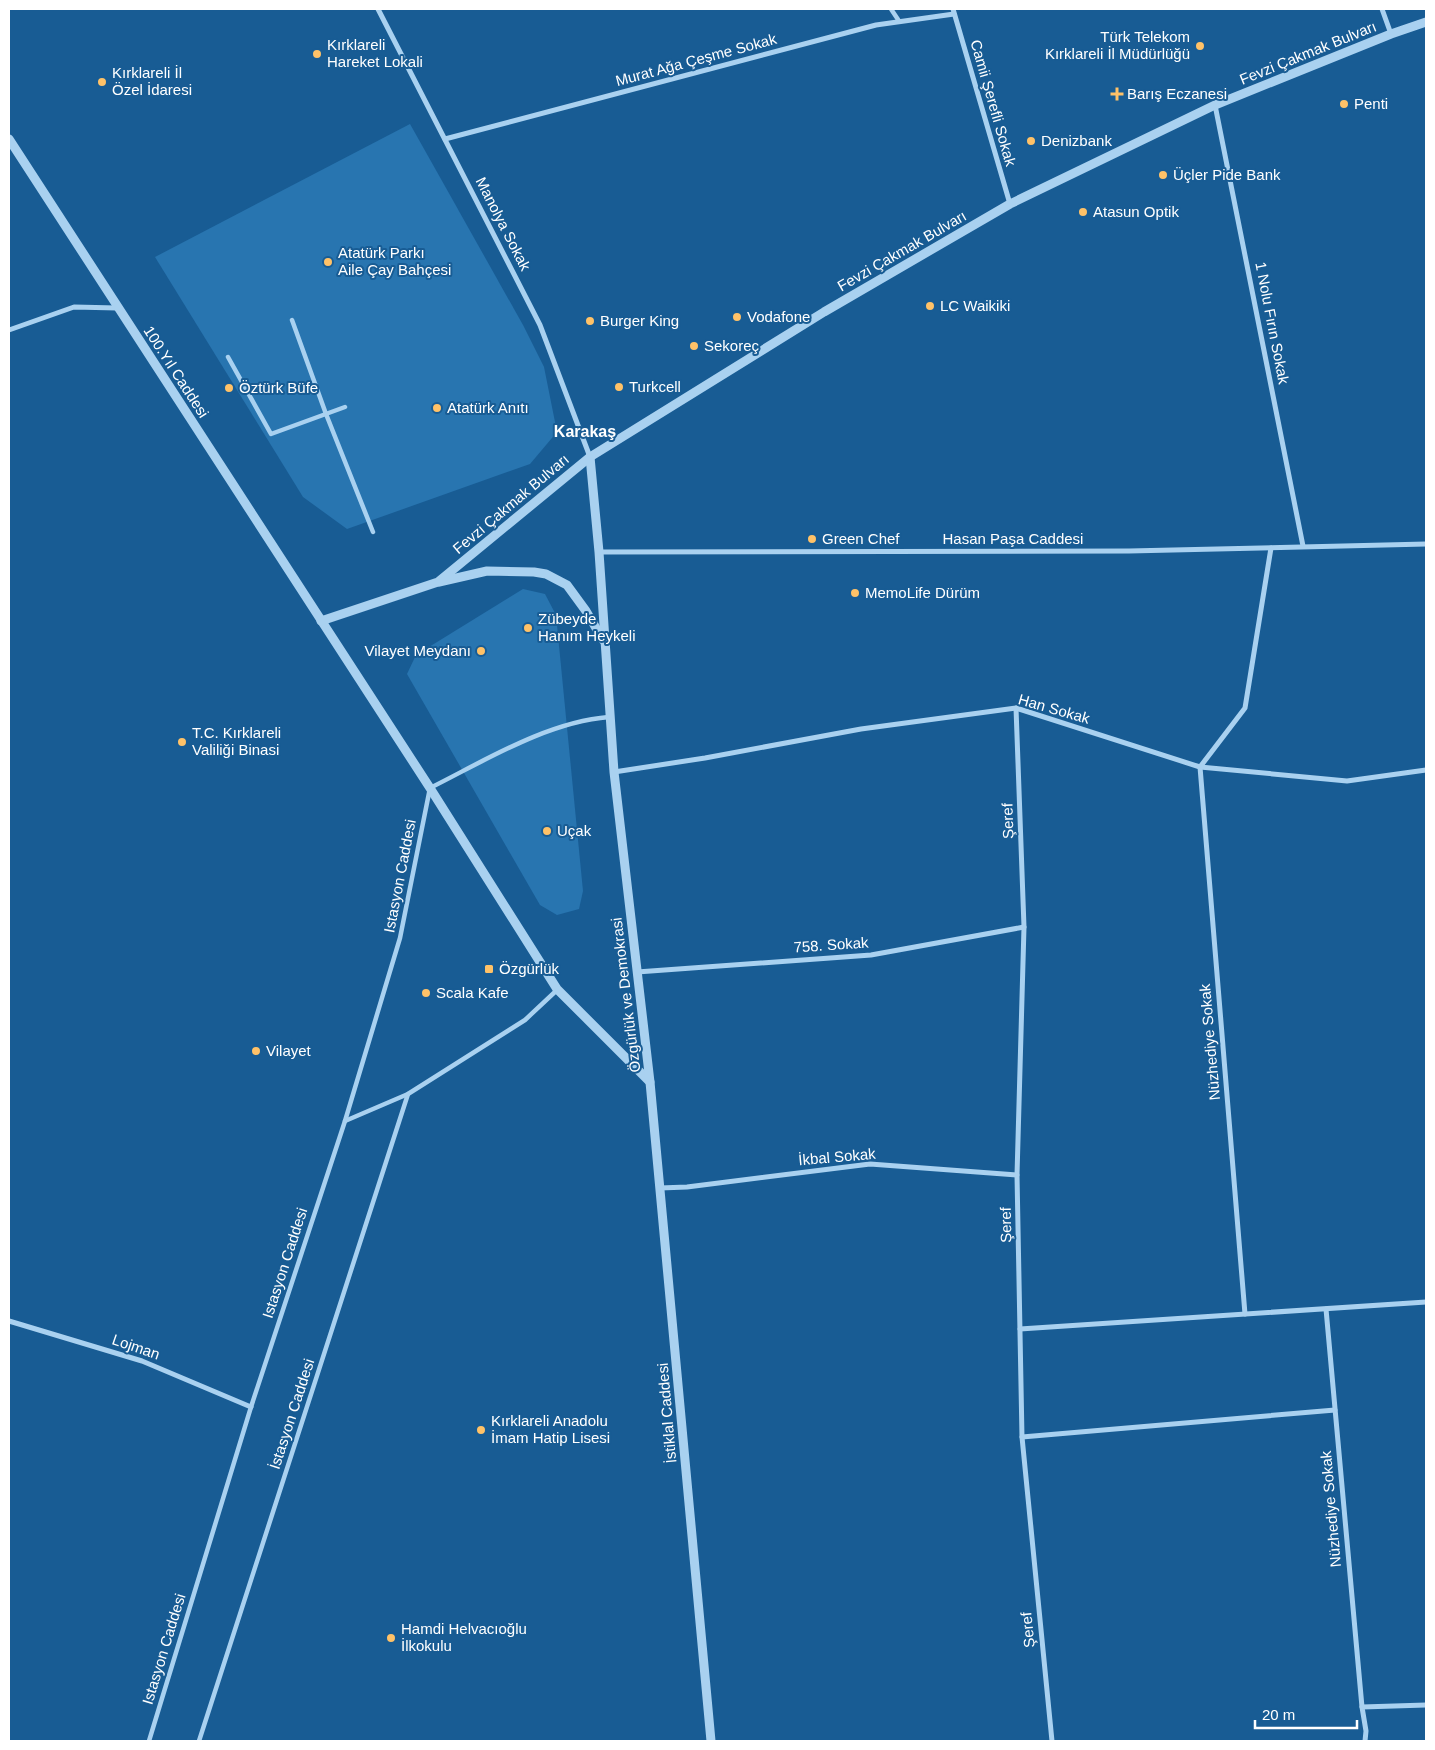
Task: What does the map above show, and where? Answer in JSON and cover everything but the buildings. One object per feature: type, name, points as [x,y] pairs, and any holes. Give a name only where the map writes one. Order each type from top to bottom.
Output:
[{"type":"street","name":"Manolya Sokak","points":[[378,9],[540,325],[590,457]]},
{"type":"street","points":[[891,9],[899,21]]},
{"type":"street","points":[[1382,9],[1391,34]]},
{"type":"street","name":"Murat Ağa Çeşme Sokak","points":[[445,139],[876,25],[954,12]]},
{"type":"street","name":"Camii Şerefli Sokak","points":[[954,12],[1010,204]]},
{"type":"street","name":"Fevzi Çakmak Bulvarı","points":[[438,582],[590,457],[824,312],[1010,204],[1215,106],[1391,34],[1426,22]]},
{"type":"street","name":"1 Nolu Fırın Sokak","points":[[1215,106],[1303,546]]},
{"type":"street","name":"100.Yıl Caddesi","points":[[9,139],[321,621]]},
{"type":"street","points":[[9,330],[74,307],[117,308]]},
{"type":"street","points":[[292,320],[326,414],[373,532]]},
{"type":"street","points":[[228,357],[272,434],[345,407]]},
{"type":"street","name":"Özgürlük ve Demokrasi","points":[[590,457],[599,552],[614,772],[650,1082]]},
{"type":"street","name":"Hasan Paşa Caddesi","points":[[599,552],[1129,551],[1426,544]]},
{"type":"street","points":[[1200,767],[1245,708],[1271,548]]},
{"type":"street","name":"Fevzi Çakmak Bulvarı","points":[[321,621],[438,582],[487,571],[534,572],[546,574],[567,585],[605,642]]},
{"type":"street","name":"Özgürlük ve Demokrasi","points":[[321,621],[430,788],[557,989],[650,1082]]},
{"type":"street","name":"Han Sokak","points":[[614,772],[705,758],[861,729],[1016,708],[1200,767],[1347,781],[1426,770]]},
{"type":"street","name":"Şeref","points":[[1016,708],[1024,927],[1017,1175],[1022,1437],[1052,1741]]},
{"type":"street","points":[[430,788],[538,734],[596,718],[610,717]]},
{"type":"street","name":"Nüzhediye Sokak","points":[[1200,767],[1245,1314]]},
{"type":"street","name":"Istasyon Caddesi","points":[[149,1741],[251,1407],[345,1121],[400,938],[430,788]]},
{"type":"street","name":"758. Sokak","points":[[637,972],[870,956],[1024,927]]},
{"type":"street","points":[[345,1121],[408,1094],[524,1020],[557,989]]},
{"type":"street","name":"İstiklal Caddesi","points":[[650,1082],[711,1741]]},
{"type":"street","name":"İstasyon Caddesi","points":[[199,1741],[408,1094]]},
{"type":"street","name":"İkbal Sokak","points":[[660,1188],[687,1187],[870,1164],[1017,1175]]},
{"type":"street","points":[[1020,1329],[1426,1302]]},
{"type":"street","name":"Nüzhediye Sokak","points":[[1326,1309],[1362,1707],[1366,1731],[1365,1741]]},
{"type":"street","name":"Lojman","points":[[9,1321],[142,1361],[251,1407]]},
{"type":"street","points":[[1022,1437],[1335,1410]]},
{"type":"street","points":[[1362,1707],[1426,1705]]},
{"type":"shaded area","points":[[410,124],[523,325],[544,367],[557,432],[530,464],[347,529],[303,497],[155,257]]},
{"type":"shaded area","points":[[523,589],[545,594],[556,615],[583,891],[579,909],[557,915],[540,905],[407,674],[416,655]]},
{"type":"place","name":"Türk Telekom Kırklareli İl Müdürlüğü","points":[[1200,46]]},
{"type":"place","name":"Kırklareli Hareket Lokali","points":[[317,54]]},
{"type":"place","name":"Kırklareli İl Özel İdaresi","points":[[102,82]]},
{"type":"place","name":"Barış Eczanesi","points":[[1117,94]]},
{"type":"place","name":"Penti","points":[[1344,104]]},
{"type":"place","name":"Denizbank","points":[[1031,141]]},
{"type":"place","name":"Üçler Pide Bank","points":[[1163,175]]},
{"type":"place","name":"Atasun Optik","points":[[1083,212]]},
{"type":"place","name":"Atatürk Parkı Aile Çay Bahçesi","points":[[328,262]]},
{"type":"place","name":"LC Waikiki","points":[[930,306]]},
{"type":"place","name":"Vodafone","points":[[737,317]]},
{"type":"place","name":"Burger King","points":[[590,321]]},
{"type":"place","name":"Sekoreç","points":[[694,346]]},
{"type":"place","name":"Turkcell","points":[[619,387]]},
{"type":"place","name":"Öztürk Büfe","points":[[229,388]]},
{"type":"place","name":"Atatürk Anıtı","points":[[437,408]]},
{"type":"place","name":"Green Chef","points":[[812,539]]},
{"type":"place","name":"MemoLife Dürüm","points":[[855,593]]},
{"type":"place","name":"Zübeyde Hanım Heykeli","points":[[528,628]]},
{"type":"place","name":"Vilayet Meydanı","points":[[481,651]]},
{"type":"place","name":"T.C. Kırklareli Valiliği Binasi","points":[[182,742]]},
{"type":"place","name":"Uçak","points":[[547,831]]},
{"type":"place","name":"Özgürlük","points":[[489,969]]},
{"type":"place","name":"Scala Kafe","points":[[426,993]]},
{"type":"place","name":"Vilayet","points":[[256,1051]]},
{"type":"place","name":"Kırklareli Anadolu İmam Hatip Lisesi","points":[[481,1430]]},
{"type":"place","name":"Hamdi Helvacıoğlu İlkokulu","points":[[391,1638]]},
{"type":"district","name":"Karakaş","points":[[585,431]]}]
